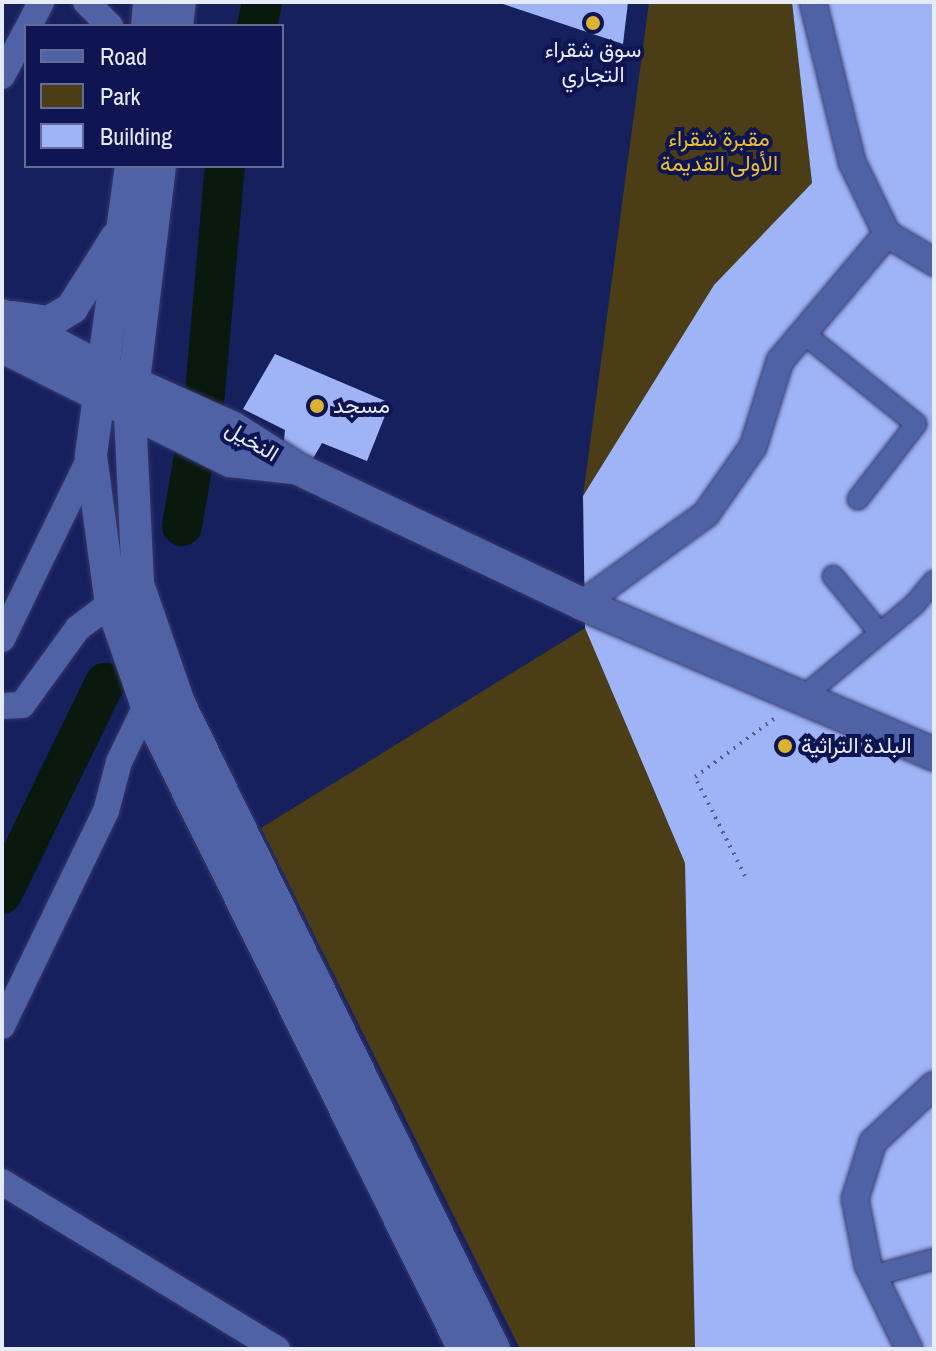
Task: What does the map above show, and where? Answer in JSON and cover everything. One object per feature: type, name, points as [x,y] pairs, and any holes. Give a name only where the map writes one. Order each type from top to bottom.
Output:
[{"type":"street","points":[[29,24],[41,2]]},
{"type":"street","points":[[86,2],[108,24]]},
{"type":"street","points":[[150,15],[180,2]]},
{"type":"street","points":[[813,2],[852,162],[887,234],[934,262]]},
{"type":"street","points":[[2,76],[24,34]]},
{"type":"street","points":[[131,168],[123,225],[125,398],[138,584],[179,703],[494,1349]]},
{"type":"street","points":[[6,622],[91,456],[125,398],[160,168]]},
{"type":"street","points":[[2,315],[49,322],[72,308],[123,225]]},
{"type":"street","points":[[582,604],[706,514],[753,447],[780,361],[887,234]]},
{"type":"street","name":"النخيل","points":[[2,315],[125,398],[230,461],[298,469]]},
{"type":"street","points":[[803,333],[916,424],[858,499]]},
{"type":"street","name":"النخيل","points":[[2,347],[125,398],[173,397],[232,427],[298,469]]},
{"type":"street","points":[[91,456],[111,603],[146,706],[464,1349]]},
{"type":"street","points":[[298,469],[582,604],[934,754]]},
{"type":"street","points":[[833,576],[879,632]]},
{"type":"street","points":[[803,697],[934,581]]},
{"type":"street","points":[[2,706],[22,705],[78,628],[138,584]]},
{"type":"street","points":[[2,1026],[106,811],[119,762],[146,706]]},
{"type":"street","points":[[909,1349],[873,1276],[855,1199],[873,1142],[934,1085]]},
{"type":"street","points":[[2,1182],[277,1349]]},
{"type":"street","points":[[873,1276],[934,1259]]},
{"type":"path","points":[[745,876],[695,777],[803,697]]},
{"type":"green space","name":"مقبرة شقراء الأولى القديمة","points":[[649,2],[792,2],[812,183],[714,285],[583,496]]},
{"type":"green space","points":[[585,628],[685,863],[695,1349],[520,1349],[261,828]]},
{"type":"building","name":"سوق شقراء التجاري","points":[[628,2],[623,44],[500,3]]},
{"type":"building","name":"البلدة التراثية","points":[[792,2],[934,2],[934,1349],[695,1349],[685,863],[585,628],[583,496],[714,285],[812,183]]},
{"type":"building","name":"مسجد","points":[[275,354],[390,403],[367,461],[322,443],[311,462],[283,449],[285,430],[243,409]]},
{"type":"waterway","points":[[257,24],[262,2]]},
{"type":"waterway","points":[[182,526],[205,393],[225,168]]},
{"type":"waterway","points":[[2,894],[105,683]]},
{"type":"place","name":"سوق شقراء التجاري","points":[[593,23]]},
{"type":"place","name":"مسجد","points":[[317,406]]},
{"type":"place","name":"البلدة التراثية","points":[[785,746]]}]
